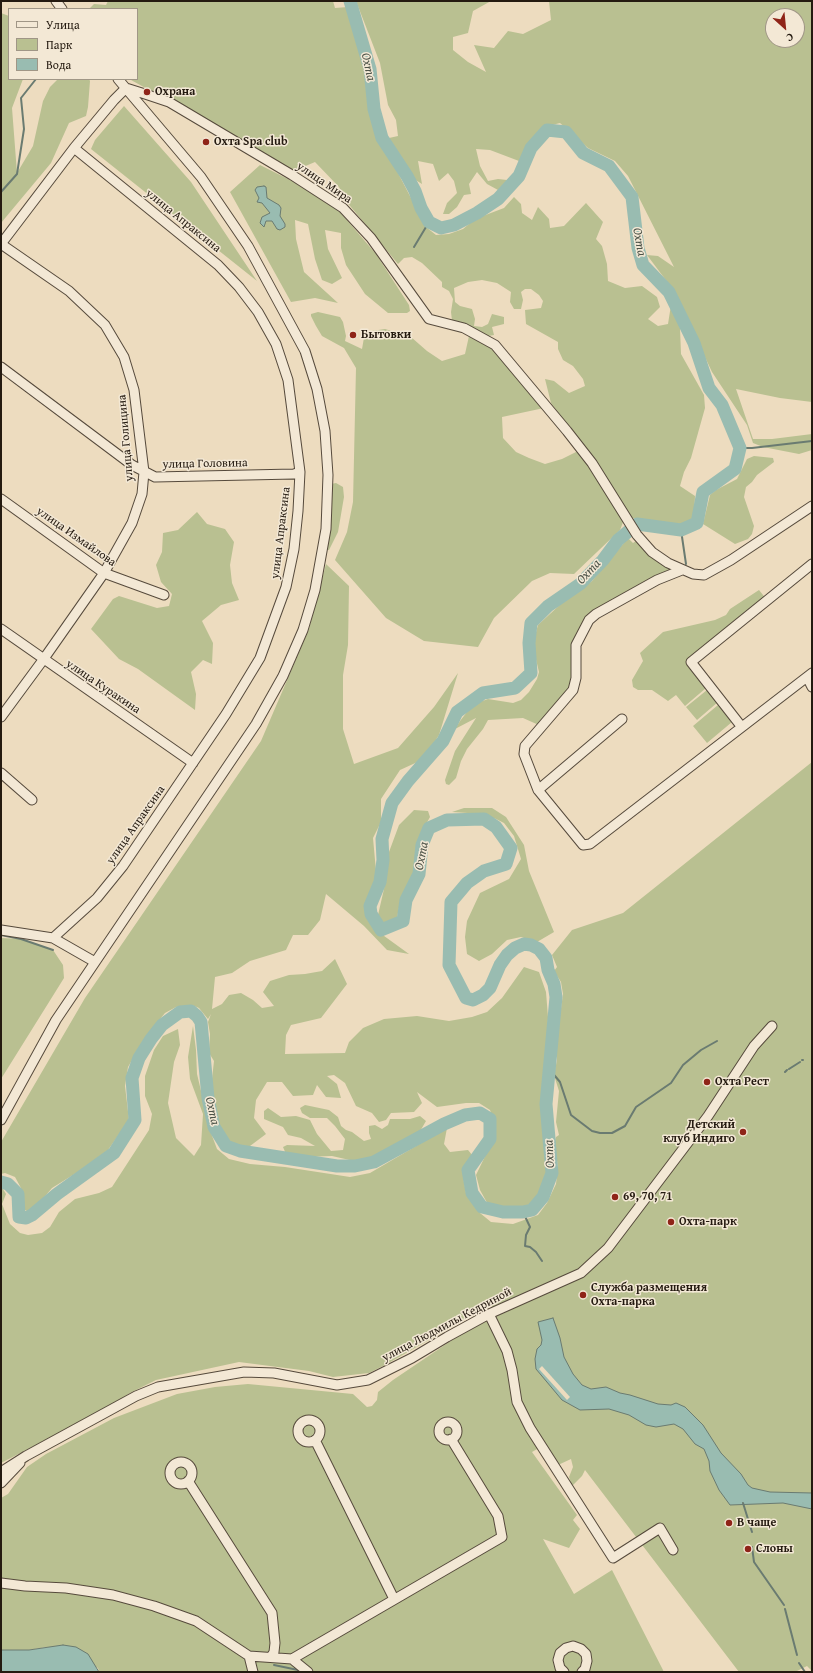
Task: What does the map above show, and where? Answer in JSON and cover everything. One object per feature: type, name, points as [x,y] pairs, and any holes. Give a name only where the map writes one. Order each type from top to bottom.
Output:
[{"type":"street","points":[[1,1120],[56,1020],[256,724],[283,676],[303,630],[315,590],[326,530],[328,475],[325,431],[317,388],[304,351],[248,246],[201,177],[119,80]]},
{"type":"street","points":[[1,244],[74,148],[126,88]]},
{"type":"street","name":"улица Мира","points":[[126,88],[169,102],[292,175],[343,208],[371,238],[429,319],[464,328],[495,345],[588,458],[637,535],[652,552],[682,570]]},
{"type":"street","name":"улица Апраксина","points":[[53,938],[97,898],[123,866],[244,687],[260,658],[286,587],[294,549],[300,472],[288,380],[276,344],[258,312],[239,287],[218,265],[74,148]]},
{"type":"street","name":"улица Голицина","points":[[1,244],[70,291],[105,326],[124,357],[134,390],[144,472],[142,494],[132,523],[104,573],[43,660],[1,716]]},
{"type":"street","name":"улица Головина","points":[[1,368],[144,472],[155,477],[294,474],[300,472]]},
{"type":"street","name":"улица Измайлова","points":[[1,499],[104,573],[164,595]]},
{"type":"street","points":[[812,506],[711,572],[704,575],[698,575],[682,570],[657,580],[596,614],[584,628],[576,645],[576,678],[573,690],[525,746],[524,754],[538,790],[583,845],[590,844],[809,675],[812,687]]},
{"type":"street","points":[[741,726],[691,662],[812,564]]},
{"type":"street","name":"улица Куракина","points":[[1,629],[43,660],[193,763]]},
{"type":"street","points":[[538,790],[622,719]]},
{"type":"street","points":[[1,774],[32,800]]},
{"type":"street","points":[[1,930],[53,938],[95,962]]},
{"type":"street","name":"улица Людмилы Кедриной","points":[[1,1472],[26,1456],[136,1396],[158,1387],[244,1372],[274,1373],[336,1384],[368,1380],[412,1358],[489,1314],[581,1273],[606,1251],[708,1116],[749,1052],[772,1026]]},
{"type":"street","points":[[489,1314],[507,1351],[512,1370],[517,1402],[530,1428],[613,1558],[660,1528],[673,1550]]},
{"type":"street","points":[[292,1659],[394,1598],[502,1537],[498,1516],[451,1439]]},
{"type":"street","points":[[315,1440],[394,1598]]},
{"type":"street","name":"улица Людмилы Кедриной","points":[[1,1483],[26,1456]]},
{"type":"street","points":[[188,1481],[272,1613],[275,1643],[272,1657]]},
{"type":"street","points":[[1,1582],[25,1586],[74,1589],[113,1595],[154,1606],[196,1621],[249,1656],[292,1659],[308,1672]]},
{"type":"street","points":[[558,1671],[558,1660],[560,1653],[566,1648],[573,1646],[581,1648],[586,1654],[587,1662],[585,1669],[582,1672]]},
{"type":"street","points":[[249,1656],[253,1672]]},
{"type":"green space","points":[[108,1],[333,1],[335,8],[348,7],[364,59],[375,133],[426,227],[436,235],[449,234],[463,229],[475,219],[504,208],[514,197],[521,204],[522,213],[532,220],[538,207],[549,219],[550,228],[564,226],[586,203],[603,222],[596,239],[602,246],[607,264],[608,281],[625,288],[642,286],[657,297],[660,307],[648,319],[658,326],[668,324],[671,305],[680,328],[681,354],[704,395],[705,408],[691,458],[684,472],[680,486],[695,496],[694,519],[680,524],[625,517],[620,530],[574,574],[550,573],[532,581],[494,618],[478,647],[424,641],[386,618],[335,560],[347,532],[353,502],[356,368],[344,348],[322,336],[311,314],[318,312],[340,317],[343,322],[346,336],[345,341],[362,349],[365,332],[385,329],[411,337],[427,351],[442,361],[465,354],[469,336],[494,350],[544,408],[502,417],[503,438],[516,452],[545,464],[562,459],[584,448],[551,403],[545,379],[554,381],[569,393],[585,386],[583,379],[573,366],[563,360],[558,349],[558,342],[526,324],[525,310],[541,308],[543,301],[539,295],[531,289],[525,289],[521,292],[523,300],[521,309],[514,309],[510,302],[511,292],[497,283],[482,280],[468,282],[454,288],[455,302],[460,306],[472,309],[475,319],[474,326],[482,327],[488,324],[492,314],[504,317],[504,324],[492,327],[494,335],[483,337],[453,329],[451,312],[453,299],[449,291],[442,287],[442,282],[422,263],[412,257],[404,258],[398,264],[346,201],[339,187],[315,162],[296,170],[289,169],[266,154],[131,80],[138,80],[138,8],[90,8],[94,4],[106,5]]},
{"type":"green space","points":[[356,1],[491,1],[473,11],[468,33],[453,37],[453,50],[468,62],[486,72],[474,45],[494,48],[508,31],[523,34],[551,20],[549,1],[812,1],[812,402],[780,398],[736,389],[753,439],[772,439],[812,434],[812,450],[799,454],[763,447],[753,443],[747,425],[712,372],[674,291],[647,255],[658,256],[674,267],[628,176],[615,161],[588,148],[560,123],[544,127],[519,161],[490,150],[476,149],[480,166],[488,181],[498,179],[507,180],[506,184],[498,190],[487,184],[477,172],[469,184],[471,194],[464,195],[457,207],[449,214],[443,214],[447,203],[457,193],[454,181],[448,173],[439,181],[433,164],[418,161],[422,184],[414,179],[405,168],[389,138],[398,136],[396,120],[388,105],[380,63]]},
{"type":"green space","points":[[1,13],[8,16],[8,80],[23,80],[12,108],[17,173],[33,146],[43,101],[50,87],[57,80],[90,81],[86,116],[69,123],[51,163],[1,223]]},
{"type":"green space","points":[[124,106],[191,182],[257,281],[91,149],[95,140]]},
{"type":"green space","points":[[260,165],[292,181],[340,212],[376,254],[409,305],[410,311],[407,313],[388,313],[365,294],[346,265],[341,248],[341,233],[325,230],[328,249],[342,278],[332,284],[322,280],[315,259],[308,224],[295,220],[296,239],[304,272],[338,303],[315,298],[291,302],[230,192]]},
{"type":"green space","points":[[754,456],[773,458],[774,462],[757,475],[746,487],[744,497],[754,526],[752,534],[748,539],[735,544],[703,524],[710,495],[716,490],[737,479],[747,459]]},
{"type":"green space","points":[[336,483],[343,487],[344,497],[338,532],[329,550],[326,550],[331,484]]},
{"type":"green space","points":[[197,512],[207,524],[225,529],[234,542],[230,565],[232,583],[239,600],[221,605],[202,621],[213,643],[212,664],[203,660],[191,672],[196,694],[195,710],[138,669],[119,659],[91,629],[113,599],[119,596],[157,608],[169,606],[172,594],[161,582],[156,565],[162,552],[163,533],[178,530]]},
{"type":"green space","points":[[628,538],[633,543],[636,541],[639,544],[641,543],[682,570],[596,614],[576,645],[573,690],[541,726],[523,718],[488,720],[483,729],[467,749],[461,761],[456,778],[449,785],[446,784],[445,780],[455,751],[476,718],[455,729],[460,721],[477,703],[488,699],[513,703],[521,700],[529,692],[537,679],[539,672],[534,651],[535,636],[538,625],[564,601],[592,581]]},
{"type":"green space","points":[[326,564],[349,586],[348,645],[343,675],[343,729],[354,764],[398,748],[434,707],[458,673],[439,735],[424,759],[400,770],[381,799],[381,822],[373,838],[377,882],[367,906],[380,933],[409,954],[387,950],[364,926],[326,894],[320,920],[308,935],[293,935],[286,950],[250,961],[232,973],[215,977],[212,1009],[222,1004],[229,995],[241,993],[253,1000],[262,1008],[274,1006],[263,992],[270,981],[289,975],[322,971],[335,959],[347,984],[321,1018],[291,1025],[286,1035],[285,1054],[345,1053],[349,1042],[363,1028],[384,1019],[417,1016],[449,1021],[472,1017],[487,1012],[502,998],[524,967],[539,972],[546,992],[548,1017],[547,1068],[541,1100],[547,1168],[545,1180],[540,1192],[533,1202],[525,1207],[509,1210],[490,1208],[480,1190],[476,1175],[492,1142],[496,1127],[490,1110],[479,1103],[466,1103],[437,1107],[417,1092],[422,1103],[414,1112],[391,1113],[386,1120],[379,1122],[372,1113],[356,1106],[345,1083],[334,1075],[327,1076],[337,1084],[341,1098],[326,1097],[317,1085],[313,1095],[293,1096],[282,1082],[267,1082],[256,1100],[254,1118],[266,1134],[250,1146],[237,1146],[223,1136],[216,1120],[212,1079],[214,1061],[209,1053],[210,1034],[208,1022],[211,1014],[208,1019],[199,1008],[192,1005],[176,1007],[165,1013],[146,1036],[128,1067],[125,1086],[129,1120],[108,1150],[89,1165],[52,1188],[29,1212],[23,1209],[21,1188],[15,1177],[5,1173],[1,1174],[1,1142],[85,998],[261,741],[309,629]]},
{"type":"green space","points":[[759,590],[767,600],[691,662],[706,688],[685,706],[676,695],[668,701],[652,690],[638,690],[633,687],[632,680],[643,661],[640,653],[663,632],[715,620],[726,615],[730,609]]},
{"type":"green space","points":[[707,690],[718,702],[697,720],[686,707]]},
{"type":"green space","points":[[718,705],[732,722],[707,743],[693,726]]},
{"type":"green space","points":[[812,762],[812,1671],[807,1666],[795,1672],[739,1672],[585,1470],[582,1476],[572,1486],[569,1477],[573,1467],[571,1459],[558,1465],[539,1448],[532,1452],[577,1515],[573,1520],[580,1529],[569,1548],[543,1539],[574,1594],[612,1570],[664,1672],[99,1672],[98,1668],[47,1647],[29,1650],[1,1650],[1,1498],[8,1494],[27,1467],[46,1454],[114,1418],[177,1394],[215,1387],[248,1384],[353,1394],[367,1407],[372,1406],[377,1400],[378,1392],[393,1380],[461,1334],[487,1321],[492,1305],[487,1299],[476,1307],[473,1315],[369,1373],[333,1377],[309,1371],[239,1362],[156,1380],[130,1393],[102,1411],[1,1463],[1,1186],[6,1194],[2,1204],[10,1224],[20,1233],[28,1235],[42,1233],[50,1227],[59,1212],[75,1199],[99,1193],[112,1187],[149,1130],[152,1114],[145,1096],[145,1076],[154,1050],[163,1036],[178,1029],[180,1045],[174,1062],[168,1103],[176,1138],[194,1156],[201,1145],[203,1114],[190,1079],[188,1057],[193,1026],[197,1074],[211,1133],[217,1149],[229,1159],[250,1164],[285,1167],[350,1177],[370,1173],[447,1128],[444,1144],[450,1152],[468,1150],[473,1156],[463,1171],[464,1182],[466,1193],[480,1213],[491,1222],[513,1224],[538,1215],[547,1203],[556,1184],[558,1166],[554,1144],[556,1137],[559,1135],[556,1122],[559,1091],[554,1075],[557,1060],[556,1045],[563,994],[561,982],[554,971],[557,967],[552,955],[572,930],[623,913]]},
{"type":"green space","points":[[464,808],[492,808],[506,817],[524,845],[529,871],[554,932],[537,942],[521,937],[507,940],[492,954],[479,961],[467,954],[465,937],[467,921],[480,893],[509,879],[521,859],[514,836],[504,823],[483,814],[452,812]]},
{"type":"green space","points":[[414,810],[428,811],[430,817],[420,835],[413,873],[400,902],[397,918],[391,924],[384,927],[379,921],[378,915],[384,889],[389,852],[399,825]]},
{"type":"green space","points":[[1,938],[21,939],[53,950],[63,965],[64,978],[1,1079]]},
{"type":"green space","points":[[305,1105],[329,1110],[338,1117],[341,1126],[364,1141],[371,1139],[369,1126],[375,1125],[382,1129],[388,1125],[390,1119],[410,1119],[420,1116],[426,1121],[419,1133],[378,1155],[365,1160],[354,1161],[332,1156],[303,1157],[286,1154],[283,1147],[287,1145],[315,1146],[301,1138],[288,1135],[283,1127],[264,1119],[264,1111],[268,1108],[281,1117],[296,1116],[310,1120],[317,1134],[331,1151],[343,1150],[345,1139],[335,1126],[327,1118],[310,1118],[302,1113],[300,1108]]},
{"type":"water","points":[[257,187],[266,187],[267,198],[279,205],[281,208],[280,216],[285,224],[285,227],[280,230],[277,229],[272,221],[266,221],[264,227],[260,223],[262,217],[270,213],[262,203],[257,202],[259,198],[255,190]]},
{"type":"water","points":[[553,1318],[560,1338],[564,1357],[573,1374],[582,1385],[591,1389],[606,1387],[620,1393],[658,1404],[671,1405],[676,1403],[685,1407],[703,1425],[721,1453],[741,1474],[748,1485],[752,1488],[770,1492],[812,1493],[812,1509],[783,1503],[730,1505],[719,1490],[710,1471],[709,1461],[704,1449],[695,1444],[683,1429],[674,1424],[656,1427],[646,1425],[629,1415],[609,1409],[580,1410],[562,1400],[536,1369],[535,1359],[537,1349],[541,1345],[542,1340],[538,1322]]},
{"type":"water","points":[[63,1645],[76,1647],[88,1654],[99,1672],[1,1672],[1,1650],[29,1650]]},
{"type":"pier","points":[[542,1366],[570,1397],[567,1400],[539,1369]]},
{"type":"waterway","name":"Охта","points":[[1,1182],[8,1184],[18,1194],[19,1217],[26,1218],[114,1153],[135,1120],[132,1078],[139,1058],[162,1025],[180,1012],[191,1011],[201,1022],[208,1098],[214,1127],[226,1146],[240,1151],[337,1166],[355,1166],[374,1162],[444,1124],[465,1115],[480,1113],[490,1119],[490,1139],[468,1170],[472,1193],[482,1207],[503,1212],[523,1212],[532,1210],[543,1197],[552,1173],[546,1104],[556,997],[554,984],[548,970],[546,958],[539,949],[531,945],[524,944],[515,948],[507,955],[500,965],[490,988],[483,995],[473,1000],[466,998],[449,965],[451,902],[467,883],[484,871],[506,864],[511,848],[496,827],[484,819],[447,820],[429,828],[422,845],[419,874],[406,900],[403,921],[381,930],[371,914],[370,906],[380,882],[383,860],[382,839],[392,803],[408,781],[443,741],[457,712],[483,693],[515,688],[531,673],[529,643],[531,623],[548,606],[580,584],[603,560],[618,540],[637,524],[681,530],[697,523],[703,492],[735,469],[740,448],[722,405],[709,388],[694,343],[669,292],[643,265],[638,248],[632,197],[609,166],[583,153],[566,132],[547,130],[531,148],[519,176],[498,199],[477,213],[454,225],[441,228],[429,222],[407,176],[382,138],[374,109],[370,69],[350,1]]},
{"type":"waterway","points":[[1,192],[17,174],[24,129],[21,98],[35,80]]},
{"type":"waterway","points":[[414,247],[429,222]]},
{"type":"waterway","points":[[740,448],[812,441]]},
{"type":"waterway","points":[[681,530],[686,564]]},
{"type":"waterway","points":[[1,935],[21,939],[53,950]]},
{"type":"waterway","points":[[550,1070],[560,1082],[571,1115],[592,1131],[612,1133],[625,1126],[636,1107],[671,1083],[683,1065],[701,1050],[717,1041]]},
{"type":"waterway","points":[[789,1069],[800,1062]]},
{"type":"waterway","points":[[523,1212],[530,1227],[526,1235],[525,1246],[530,1247],[536,1252],[542,1261]]},
{"type":"waterway","points":[[743,1503],[752,1532]]},
{"type":"waterway","points":[[752,1547],[754,1562],[784,1605]]},
{"type":"waterway","points":[[785,1609],[797,1655]]},
{"type":"waterway","points":[[799,1663],[805,1672]]},
{"type":"waterway","points":[[274,1665],[298,1670],[300,1672]]},
{"type":"place","name":"Охрана","points":[[147,92]]},
{"type":"place","name":"Охта Spa club","points":[[206,142]]},
{"type":"place","name":"Бытовки","points":[[353,335]]},
{"type":"place","name":"Охта Рест","points":[[707,1082]]},
{"type":"place","name":"Детский клуб Индиго","points":[[743,1132]]},
{"type":"place","name":"69, 70, 71","points":[[615,1197]]},
{"type":"place","name":"Охта-парк","points":[[671,1222]]},
{"type":"place","name":"Служба размещения Охта-парка","points":[[583,1295]]},
{"type":"place","name":"В чаще","points":[[729,1523]]},
{"type":"place","name":"Слоны","points":[[748,1549]]}]
